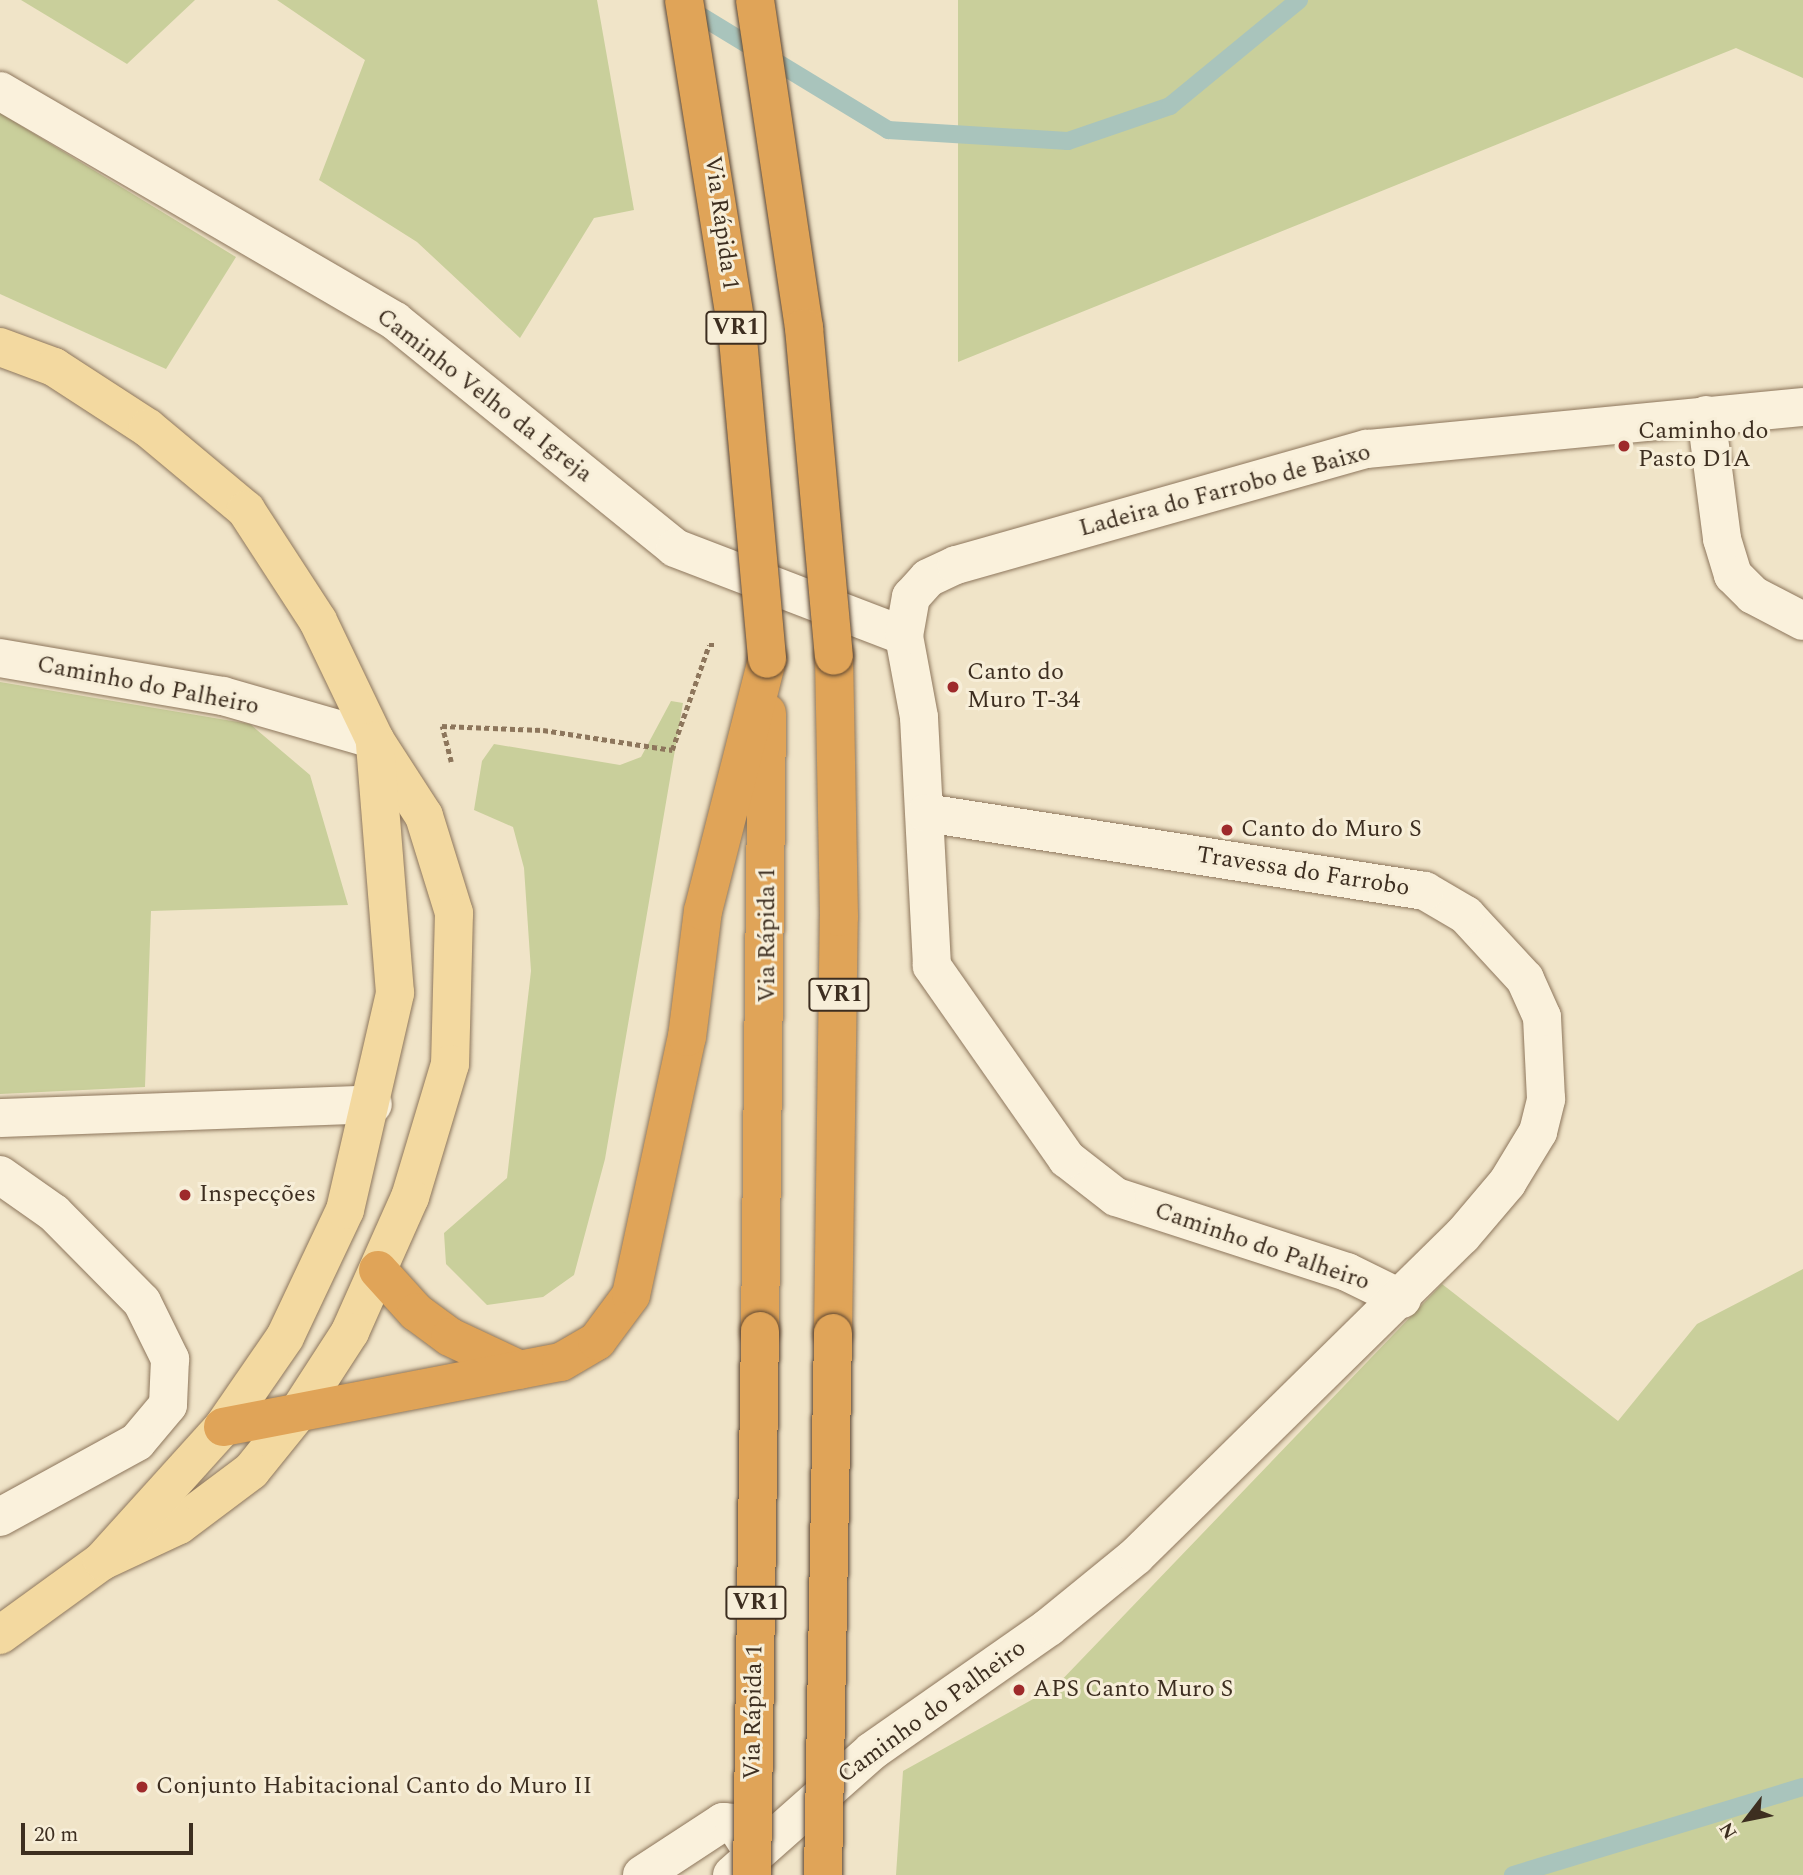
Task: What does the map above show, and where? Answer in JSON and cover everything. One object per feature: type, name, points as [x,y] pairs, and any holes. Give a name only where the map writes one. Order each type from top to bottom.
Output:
[{"type":"highway","name":"Via Rápida 1","points":[[684,0],[738,339],[767,659],[769,978],[745,1867]]},
{"type":"highway","name":"VR1","points":[[755,0],[804,328],[834,656],[839,931],[823,1875]]},
{"type":"highway","points":[[223,1426],[298,1414],[561,1362],[597,1341],[631,1294],[687,1037],[703,911],[767,659]]},
{"type":"highway","points":[[378,1270],[442,1331],[520,1370]]},
{"type":"main road","points":[[0,348],[54,367],[148,428],[246,510],[318,621],[375,740],[424,816],[454,913],[450,1064],[410,1197],[350,1332],[298,1414],[251,1471],[179,1525],[102,1561],[0,1635]]},
{"type":"main road","points":[[102,1561],[223,1426],[285,1337],[345,1210],[373,1104],[395,993],[375,740]]},
{"type":"street","name":"Caminho Velho da Igreja","points":[[0,91],[395,321],[675,548],[904,636]]},
{"type":"street","name":"Ladeira do Farrobo de Baixo","points":[[904,636],[917,588],[956,565],[1367,450],[1803,407]]},
{"type":"street","points":[[1706,415],[1722,539],[1733,575],[1753,595],[1803,621]]},
{"type":"street","name":"Caminho do Palheiro","points":[[745,1867],[872,1751],[1049,1627],[1136,1556],[1402,1299],[1347,1272],[1116,1197],[1068,1159],[932,966],[926,813],[904,636]]},
{"type":"street","name":"Caminho do Palheiro","points":[[0,658],[223,696],[375,740]]},
{"type":"street","name":"Travessa do Farrobo","points":[[926,813],[1425,891],[1502,948],[1542,1017],[1548,1064],[1538,1132],[1507,1183],[1402,1299]]},
{"type":"street","points":[[0,1118],[122,1108],[373,1104]]},
{"type":"street","points":[[0,1175],[54,1213],[142,1301],[170,1359],[168,1405],[137,1442],[0,1517]]},
{"type":"street","points":[[642,1875],[723,1822],[734,1823],[745,1867]]},
{"type":"path","points":[[424,816],[452,800],[455,778],[443,726],[543,730],[673,750],[709,645]]},
{"type":"green space","points":[[21,0],[195,0],[127,64]]},
{"type":"green space","points":[[277,0],[597,0],[634,210],[594,218],[520,338],[417,242],[319,180],[365,60]]},
{"type":"green space","points":[[958,0],[1803,0],[1803,78],[1736,48],[958,362]]},
{"type":"green space","points":[[0,113],[236,257],[166,369],[0,294]]},
{"type":"green space","points":[[0,682],[250,724],[310,775],[348,905],[151,911],[145,1087],[0,1094]]},
{"type":"green space","points":[[671,701],[683,703],[605,1159],[574,1275],[543,1297],[487,1305],[446,1264],[444,1233],[507,1178],[531,971],[524,868],[513,827],[474,810],[482,761],[494,744],[620,765],[641,757]]},
{"type":"green space","points":[[1803,1269],[1803,1875],[896,1875],[903,1771],[1055,1687],[1442,1284],[1618,1421],[1697,1324]]},
{"type":"waterway","points":[[686,7],[888,130],[1068,141],[1170,106],[1299,0]]},
{"type":"waterway","points":[[1513,1875],[1803,1787]]},
{"type":"place","name":"Caminho do Pasto D1A","points":[[1624,446]]},
{"type":"place","name":"Canto do Muro T-34","points":[[953,687]]},
{"type":"place","name":"Canto do Muro S","points":[[1227,830]]},
{"type":"place","name":"Inspecções","points":[[185,1195]]},
{"type":"place","name":"APS Canto Muro S","points":[[1019,1690]]},
{"type":"place","name":"Conjunto Habitacional Canto do Muro II","points":[[142,1787]]}]
